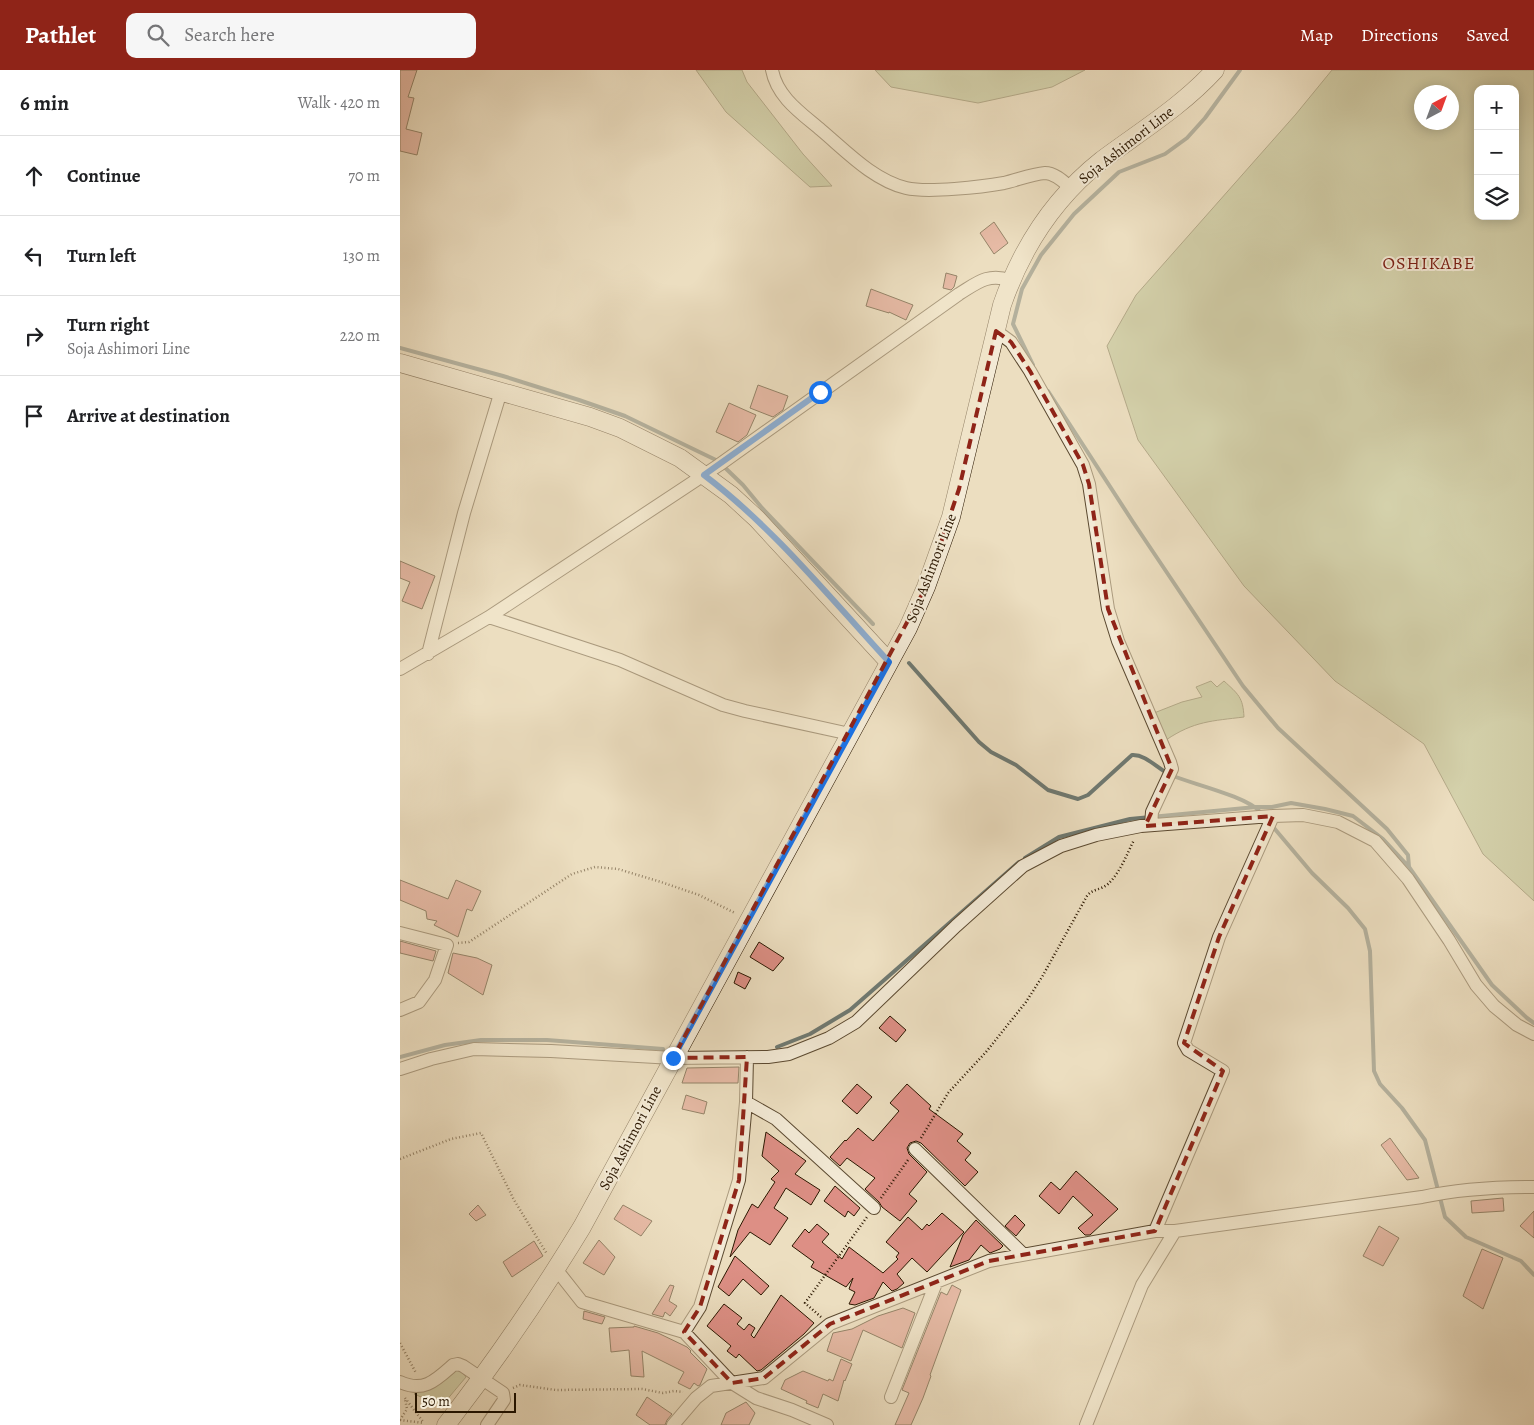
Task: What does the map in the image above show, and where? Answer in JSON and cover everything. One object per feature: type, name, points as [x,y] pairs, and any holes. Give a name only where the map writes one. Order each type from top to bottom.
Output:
[{"type":"main road","name":"Soja Ashimori Line","points":[[446,1425],[511,1338],[582,1228],[889,662],[926,587],[944,539],[959,490],[1002,305],[1010,280],[1024,251],[1042,223],[1071,188],[1102,160],[1170,111],[1202,85],[1215,70]]},
{"type":"main road","points":[[400,363],[590,417],[620,428],[680,458],[731,495],[757,519],[889,662]]},
{"type":"street","points":[[772,70],[775,83],[792,106],[865,167],[888,182],[907,188],[937,190],[1001,183],[1046,173],[1060,178],[1071,188]]},
{"type":"street","points":[[400,670],[489,617],[722,463],[958,294],[981,280],[992,277],[1010,280]]},
{"type":"street","points":[[996,331],[1011,342],[1030,371],[1083,464],[1089,484],[1108,609],[1118,641],[1166,752],[1170,774],[1149,821]]},
{"type":"street","points":[[428,654],[464,513],[501,391]]},
{"type":"street","points":[[489,617],[620,660],[724,705],[850,734]]},
{"type":"street","points":[[400,1068],[474,1049],[673,1058],[768,1057],[789,1054],[829,1038],[856,1022],[956,926],[1023,866],[1060,846],[1149,821],[1303,815],[1338,822],[1375,841],[1408,879],[1450,940],[1476,984],[1494,1006],[1517,1024],[1534,1034]]},
{"type":"street","points":[[1156,1231],[1223,1071],[1188,1050],[1184,1043],[1219,937],[1273,816]]},
{"type":"street","points":[[400,933],[447,945],[434,980],[419,1002],[400,1010]]},
{"type":"street","points":[[684,1332],[700,1307],[739,1180],[746,1102],[747,1057]]},
{"type":"street","points":[[746,1102],[776,1119],[874,1208]]},
{"type":"street","points":[[915,1149],[1023,1254]]},
{"type":"street","points":[[673,1425],[696,1398],[710,1386],[764,1378],[830,1324],[989,1261],[1156,1231],[1175,1231],[1440,1193],[1500,1187],[1534,1187]]},
{"type":"street","points":[[1086,1425],[1142,1285],[1175,1231]]},
{"type":"street","points":[[556,1269],[582,1302],[684,1332],[732,1382],[756,1398],[792,1410],[827,1425]]},
{"type":"street","points":[[891,1397],[936,1283]]},
{"type":"street","points":[[400,1382],[408,1386],[431,1384],[453,1365],[458,1364],[503,1393],[504,1400],[487,1425]]},
{"type":"path","points":[[830,1324],[805,1303],[915,1149],[948,1093],[986,1052],[1031,994],[1089,892],[1105,887],[1114,879],[1149,821]]},
{"type":"path","points":[[447,945],[469,942],[572,874],[595,867],[618,869],[699,895],[749,919]]},
{"type":"path","points":[[400,1159],[451,1139],[481,1133],[514,1200],[556,1269]]},
{"type":"path","points":[[400,1343],[423,1385]]},
{"type":"path","points":[[503,1393],[520,1385],[556,1390],[642,1389],[663,1393],[674,1391],[690,1394],[696,1398]]},
{"type":"path","points":[[400,1394],[405,1398],[424,1424],[400,1420],[407,1409],[405,1398]]},
{"type":"highlighted area","points":[[996,331],[1011,342],[1030,371],[1083,465],[1089,484],[1108,609],[1172,769],[1145,826],[1273,816],[1219,937],[1184,1043],[1223,1071],[1155,1231],[989,1261],[830,1324],[764,1378],[732,1383],[684,1332],[700,1307],[739,1180],[747,1057],[673,1058],[926,587],[959,489]]},
{"type":"green space","points":[[696,70],[742,70],[747,82],[803,154],[832,186],[810,187],[726,112]]},
{"type":"green space","points":[[875,70],[1085,70],[1052,87],[978,103],[891,87]]},
{"type":"green space","points":[[1332,70],[1534,70],[1534,901],[1483,854],[1424,744],[1335,681],[1244,586],[1138,440],[1107,346],[1136,295],[1296,114]]},
{"type":"green space","points":[[1211,681],[1217,687],[1224,681],[1236,693],[1241,700],[1244,717],[1195,725],[1166,740],[1154,713],[1182,702],[1202,697],[1196,687]]},
{"type":"green space","points":[[459,1369],[466,1377],[445,1402],[438,1404],[414,1394],[454,1370]]},
{"type":"building","points":[[400,70],[417,70],[408,97],[414,98],[406,129],[422,133],[417,155],[400,151]]},
{"type":"building","points":[[994,222],[1008,243],[994,254],[980,233]]},
{"type":"building","points":[[946,273],[957,276],[954,287],[951,290],[943,288]]},
{"type":"building","points":[[871,289],[913,305],[906,320],[889,312],[866,306]]},
{"type":"building","points":[[758,385],[788,396],[783,410],[773,417],[750,408]]},
{"type":"building","points":[[729,403],[756,415],[747,435],[738,442],[716,432]]},
{"type":"building","points":[[400,561],[435,576],[422,609],[402,601],[410,582],[400,578]]},
{"type":"building","points":[[400,880],[448,899],[456,880],[481,891],[472,911],[467,909],[458,937],[434,925],[437,921],[427,919],[426,911],[400,900]]},
{"type":"building","points":[[400,941],[436,951],[433,961],[400,953]]},
{"type":"building","points":[[759,942],[784,958],[773,971],[750,957]]},
{"type":"building","points":[[453,953],[477,958],[492,965],[483,995],[448,973]]},
{"type":"building","points":[[738,972],[751,978],[745,989],[734,983]]},
{"type":"building","points":[[890,1016],[906,1030],[896,1042],[879,1028]]},
{"type":"building","points":[[739,1067],[738,1083],[682,1083],[687,1068]]},
{"type":"building","points":[[857,1084],[872,1097],[857,1114],[842,1101]]},
{"type":"building","points":[[907,1084],[931,1106],[929,1109],[963,1134],[957,1141],[971,1153],[965,1160],[978,1172],[965,1186],[921,1143],[916,1141],[910,1143],[907,1148],[909,1154],[927,1172],[909,1194],[917,1201],[900,1221],[882,1207],[865,1189],[875,1178],[847,1158],[840,1166],[830,1157],[858,1128],[873,1141],[899,1111],[890,1103]]},
{"type":"building","points":[[686,1095],[707,1102],[704,1114],[682,1109]]},
{"type":"building","points":[[766,1132],[806,1161],[795,1174],[820,1190],[811,1205],[786,1188],[774,1208],[788,1218],[770,1245],[750,1232],[730,1257],[738,1230],[752,1204],[758,1208],[775,1182],[771,1179],[779,1171],[762,1156]]},
{"type":"building","points":[[1390,1138],[1419,1178],[1407,1180],[1381,1145]]},
{"type":"building","points":[[1076,1171],[1118,1209],[1090,1235],[1085,1235],[1078,1228],[1093,1215],[1073,1196],[1059,1214],[1039,1196],[1051,1182],[1060,1190]]},
{"type":"building","points":[[835,1186],[860,1208],[854,1216],[848,1211],[845,1217],[824,1201]]},
{"type":"building","points":[[1503,1198],[1504,1211],[1472,1213],[1471,1201]]},
{"type":"building","points":[[478,1205],[486,1215],[476,1221],[469,1214]]},
{"type":"building","points":[[623,1205],[652,1221],[641,1236],[614,1219]]},
{"type":"building","points":[[1534,1211],[1534,1238],[1520,1226]]},
{"type":"building","points":[[942,1213],[964,1232],[927,1272],[912,1258],[897,1274],[904,1283],[897,1289],[892,1291],[883,1282],[874,1298],[855,1305],[849,1304],[855,1292],[849,1289],[853,1278],[846,1287],[811,1267],[814,1262],[792,1246],[805,1229],[809,1233],[817,1224],[829,1234],[822,1242],[842,1259],[849,1247],[883,1273],[898,1259],[896,1257],[899,1253],[886,1242],[908,1217],[922,1230]]},
{"type":"building","points":[[1015,1215],[1025,1225],[1016,1236],[1005,1226]]},
{"type":"building","points":[[976,1220],[1003,1246],[990,1253],[981,1245],[969,1260],[950,1267],[963,1235]]},
{"type":"building","points":[[1379,1226],[1399,1238],[1383,1266],[1363,1256]]},
{"type":"building","points":[[599,1240],[615,1257],[604,1275],[583,1263]]},
{"type":"building","points":[[534,1241],[543,1256],[512,1277],[503,1262]]},
{"type":"building","points":[[1482,1249],[1503,1258],[1483,1309],[1463,1296]]},
{"type":"building","points":[[735,1256],[769,1286],[761,1295],[743,1279],[729,1296],[718,1287]]},
{"type":"building","points":[[670,1285],[674,1286],[669,1301],[677,1306],[670,1316],[665,1312],[663,1317],[652,1314]]},
{"type":"building","points":[[952,1285],[961,1290],[923,1398],[911,1425],[895,1425],[909,1393],[902,1390],[941,1292],[947,1295]]},
{"type":"building","points":[[781,1295],[814,1323],[804,1334],[761,1370],[757,1371],[739,1354],[736,1358],[727,1351],[731,1346],[707,1326],[724,1304],[742,1318],[737,1324],[744,1330],[749,1324],[755,1328],[751,1335],[754,1338]]},
{"type":"building","points":[[903,1308],[915,1313],[902,1348],[863,1330],[851,1361],[827,1351],[833,1333],[852,1329],[878,1316]]},
{"type":"building","points":[[584,1311],[605,1317],[602,1324],[583,1319]]},
{"type":"building","points":[[634,1326],[658,1333],[687,1347],[707,1369],[700,1385],[698,1386],[694,1383],[690,1389],[678,1383],[684,1372],[642,1351],[644,1377],[631,1376],[629,1350],[611,1352],[609,1328]]},
{"type":"building","points":[[841,1359],[852,1364],[844,1380],[838,1401],[823,1394],[818,1408],[781,1389],[785,1380],[803,1371],[828,1381],[829,1379],[833,1381]]},
{"type":"building","points":[[647,1397],[672,1414],[665,1425],[650,1425],[636,1415]]},
{"type":"building","points":[[746,1402],[755,1413],[749,1425],[721,1425],[726,1413]]},
{"type":"waterway","points":[[1033,365],[1013,324],[1022,289],[1041,255],[1074,214],[1119,172],[1165,154],[1187,138],[1205,118],[1240,70]]},
{"type":"waterway","points":[[400,348],[503,376],[625,416],[718,461],[743,485],[762,508],[873,624]]},
{"type":"waterway","points":[[1048,391],[1243,686],[1278,728],[1387,829],[1408,855],[1409,867]]},
{"type":"waterway","points":[[909,663],[979,742],[991,752],[1016,765],[1048,790],[1078,799],[1088,795],[1132,755],[1137,755],[1168,774],[1232,796],[1254,806],[1260,812]]},
{"type":"waterway","points":[[1025,858],[1059,837],[1130,819],[1272,807],[1291,803],[1353,816],[1383,839],[1409,867],[1492,985],[1534,1023]]},
{"type":"waterway","points":[[1274,828],[1312,873],[1348,908],[1365,929],[1370,951],[1374,1071],[1380,1084],[1402,1108],[1425,1140],[1445,1217],[1466,1237],[1521,1261],[1534,1275]]},
{"type":"waterway","points":[[777,1047],[810,1034],[850,1010],[1019,862]]},
{"type":"waterway","points":[[400,1057],[445,1045],[481,1040],[547,1040],[663,1049]]},
{"type":"district","name":"OSHIKABE","points":[[1429,263]]},
{"type":"route","points":[[673,1058],[889,662],[757,519],[731,495],[704,475],[820,392]]}]
